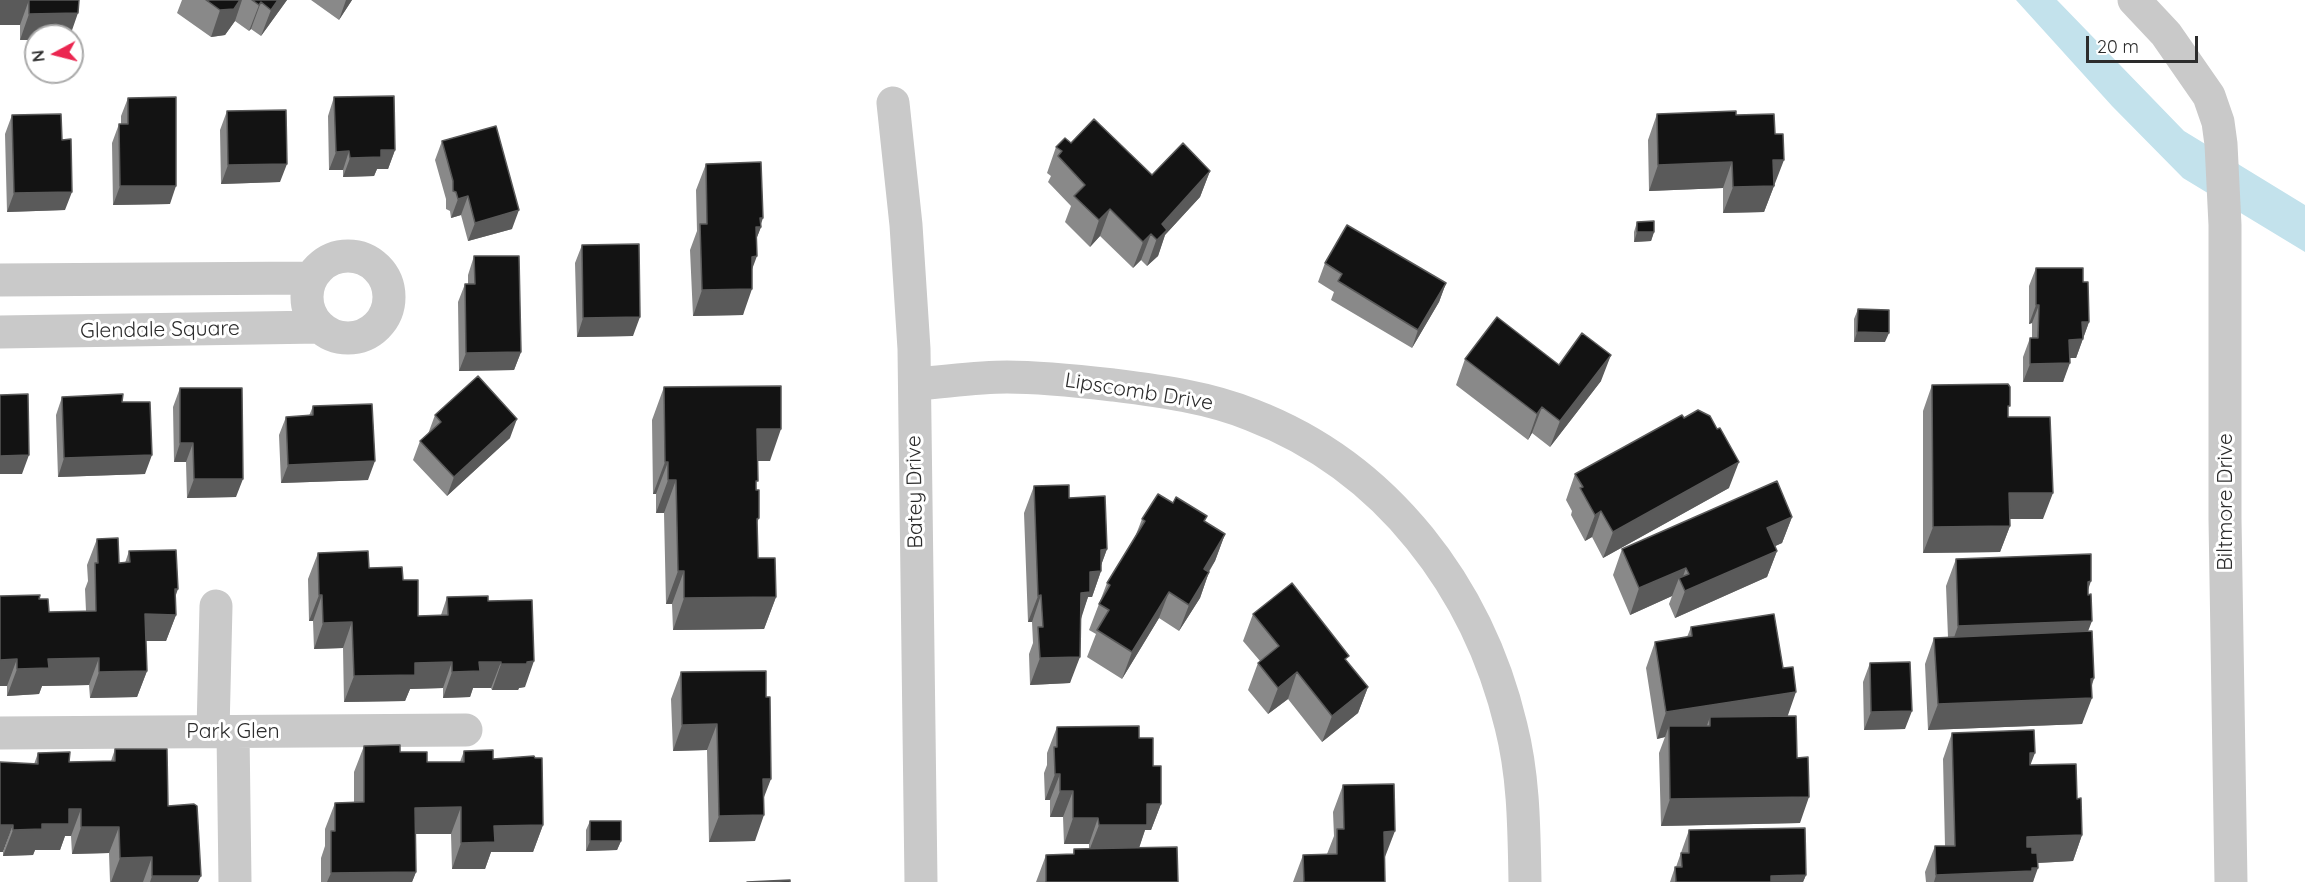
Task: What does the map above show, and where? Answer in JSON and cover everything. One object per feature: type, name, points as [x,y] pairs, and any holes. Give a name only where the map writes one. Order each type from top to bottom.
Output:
[{"type":"street","name":"Biltmore Drive","points":[[2134,0],[2166,34],[2209,96],[2219,133],[2224,225],[2225,519],[2231,882]]},
{"type":"street","name":"Batey Drive","points":[[893,103],[906,225],[915,384],[921,882]]},
{"type":"street","name":"Glendale Square","points":[[0,332],[320,327],[340,338],[352,338],[375,328],[385,315],[389,304],[386,279],[377,267],[360,257],[347,255],[328,260],[310,278]]},
{"type":"street","points":[[0,280],[310,278],[307,304],[313,320],[320,327]]},
{"type":"street","points":[[115,280],[115,331]]},
{"type":"street","name":"Lipscomb Drive","points":[[915,384],[1018,378],[1064,379],[1177,394],[1224,405],[1280,426],[1317,447],[1351,472],[1389,504],[1422,539],[1445,570],[1471,614],[1487,651],[1512,728],[1524,818],[1525,882]]},
{"type":"street","points":[[216,606],[235,882]]},
{"type":"street","name":"Park Glen","points":[[0,733],[466,730]]},
{"type":"water","points":[[2016,0],[2057,0],[2184,131],[2305,205],[2305,252],[2183,178],[2112,106]]},
{"type":"building","points":[[29,0],[79,0],[78,13],[29,14]]},
{"type":"building","points":[[206,0],[240,0],[234,9],[220,10]]},
{"type":"building","points":[[252,0],[278,0],[271,10],[261,2],[259,5]]},
{"type":"building","points":[[394,96],[395,150],[381,150],[381,157],[350,158],[349,151],[336,152],[334,97]]},
{"type":"building","points":[[176,97],[176,186],[120,186],[119,124],[128,124],[128,98]]},
{"type":"building","points":[[286,110],[287,164],[228,165],[227,111]]},
{"type":"building","points":[[1736,111],[1736,115],[1774,114],[1775,134],[1783,134],[1784,160],[1773,160],[1774,186],[1733,187],[1732,162],[1658,165],[1657,114]]},
{"type":"building","points":[[61,114],[62,140],[71,139],[72,192],[14,193],[12,115]]},
{"type":"building","points":[[1094,119],[1152,175],[1183,143],[1210,171],[1162,224],[1167,230],[1157,240],[1151,234],[1143,242],[1110,209],[1099,220],[1074,196],[1085,185],[1058,156],[1062,151],[1056,147],[1065,138],[1071,143]]},
{"type":"building","points":[[496,126],[519,210],[475,223],[468,196],[458,199],[456,192],[453,191],[453,181],[442,141]]},
{"type":"building","points":[[761,162],[763,218],[760,218],[761,227],[756,227],[757,256],[752,257],[752,289],[702,290],[700,224],[707,224],[706,164]]},
{"type":"building","points":[[1654,221],[1654,232],[1637,232],[1637,222]]},
{"type":"building","points":[[1347,225],[1446,283],[1418,330],[1338,281],[1342,274],[1325,263]]},
{"type":"building","points":[[639,244],[640,317],[583,318],[582,245]]},
{"type":"building","points":[[474,256],[519,256],[521,352],[466,353],[465,284],[475,284]]},
{"type":"building","points":[[2036,268],[2083,268],[2083,282],[2088,282],[2089,322],[2082,322],[2083,339],[2069,340],[2070,363],[2030,364],[2030,338],[2038,338],[2039,305],[2036,305]]},
{"type":"building","points":[[1858,309],[1889,310],[1889,333],[1857,332]]},
{"type":"building","points":[[1497,317],[1559,365],[1582,333],[1611,355],[1560,421],[1542,407],[1537,414],[1465,359]]},
{"type":"building","points":[[478,376],[517,419],[454,477],[420,441],[441,422],[435,415]]},
{"type":"building","points":[[2008,384],[2010,406],[2008,406],[2008,417],[2050,417],[2053,493],[2009,493],[2010,526],[1933,527],[1932,385]]},
{"type":"building","points":[[781,386],[781,429],[757,429],[758,558],[775,558],[776,597],[684,598],[684,571],[678,571],[676,480],[668,480],[668,462],[665,462],[664,387]]},
{"type":"building","points":[[180,388],[242,388],[243,479],[194,479],[193,443],[180,443]]},
{"type":"building","points":[[28,394],[29,455],[0,456],[0,395]]},
{"type":"building","points":[[123,394],[122,402],[150,402],[152,455],[64,458],[62,397]]},
{"type":"building","points":[[372,404],[375,461],[288,465],[286,417],[313,415],[313,406]]},
{"type":"building","points":[[1698,410],[1710,416],[1717,429],[1720,428],[1739,462],[1613,532],[1601,511],[1595,515],[1575,474],[1682,415],[1684,418]]},
{"type":"building","points":[[1777,481],[1792,517],[1767,528],[1777,551],[1685,591],[1679,578],[1689,574],[1686,568],[1639,588],[1622,549]]},
{"type":"building","points":[[1069,485],[1069,498],[1105,496],[1107,549],[1101,550],[1101,571],[1090,572],[1090,592],[1081,593],[1080,657],[1040,658],[1038,627],[1043,627],[1041,595],[1038,596],[1034,486]]},
{"type":"building","points":[[1158,494],[1173,503],[1176,497],[1207,516],[1204,521],[1225,534],[1204,569],[1209,572],[1189,605],[1169,592],[1132,652],[1097,630],[1109,610],[1099,604],[1110,585],[1107,583],[1145,521],[1142,519]]},
{"type":"building","points":[[118,538],[119,563],[130,562],[129,551],[176,550],[178,589],[175,589],[176,615],[145,614],[147,671],[99,672],[99,658],[48,659],[49,668],[17,669],[17,659],[0,660],[0,596],[40,595],[39,599],[48,599],[49,612],[96,611],[97,539]]},
{"type":"building","points":[[368,551],[369,568],[402,567],[403,580],[418,580],[418,616],[448,615],[447,597],[488,596],[488,601],[532,600],[534,661],[527,662],[527,664],[479,662],[480,671],[452,672],[452,662],[415,663],[415,675],[354,676],[352,622],[323,623],[322,595],[319,595],[318,553]]},
{"type":"building","points":[[2091,554],[2091,581],[2088,582],[2088,595],[2091,594],[2092,621],[1958,626],[1956,559]]},
{"type":"building","points":[[1292,583],[1349,656],[1345,659],[1368,687],[1332,716],[1297,672],[1278,688],[1258,663],[1279,646],[1253,614]]},
{"type":"building","points":[[1774,614],[1783,668],[1793,667],[1796,692],[1666,712],[1655,642],[1692,636],[1691,627]]},
{"type":"building","points":[[2092,631],[2094,678],[2091,679],[2092,698],[1938,704],[1934,638]]},
{"type":"building","points":[[1910,662],[1912,711],[1871,712],[1870,663]]},
{"type":"building","points":[[766,671],[766,697],[770,697],[771,779],[763,779],[764,815],[719,816],[717,724],[682,725],[681,672]]},
{"type":"building","points":[[1796,716],[1797,758],[1808,757],[1809,797],[1670,799],[1669,726],[1710,726],[1710,717]]},
{"type":"building","points":[[1139,726],[1139,738],[1153,738],[1153,766],[1161,766],[1161,804],[1147,804],[1147,825],[1099,825],[1098,818],[1073,818],[1073,791],[1060,791],[1060,774],[1055,774],[1054,747],[1057,747],[1057,727]]},
{"type":"building","points":[[2034,730],[2035,753],[2030,753],[2030,765],[2076,764],[2077,799],[2081,798],[2082,835],[2027,837],[2027,847],[2032,847],[2032,853],[2037,853],[2038,868],[2032,868],[2032,871],[1936,875],[1935,846],[1955,846],[1952,733]]},
{"type":"building","points":[[400,745],[400,752],[427,752],[427,762],[464,762],[464,751],[493,750],[493,759],[534,756],[542,758],[543,825],[494,826],[495,842],[461,843],[461,807],[415,808],[416,872],[331,873],[331,831],[335,831],[335,803],[364,802],[364,746]]},
{"type":"building","points":[[115,749],[167,749],[168,806],[194,804],[197,806],[201,876],[152,876],[152,857],[120,858],[119,827],[81,827],[81,809],[69,809],[69,824],[42,824],[42,829],[13,830],[13,825],[0,825],[0,762],[38,764],[38,753],[70,752],[69,762],[115,761]]},
{"type":"building","points":[[1394,784],[1395,831],[1384,832],[1385,882],[1304,882],[1303,855],[1337,854],[1337,829],[1344,829],[1343,785]]},
{"type":"building","points":[[590,821],[621,821],[621,841],[590,841]]},
{"type":"building","points":[[1805,828],[1806,875],[1771,876],[1771,882],[1676,882],[1675,867],[1682,867],[1681,853],[1689,853],[1689,830]]},
{"type":"building","points":[[1177,847],[1178,882],[1046,882],[1046,855],[1074,854],[1074,849]]},
{"type":"building","points":[[790,880],[790,882],[747,882]]}]
